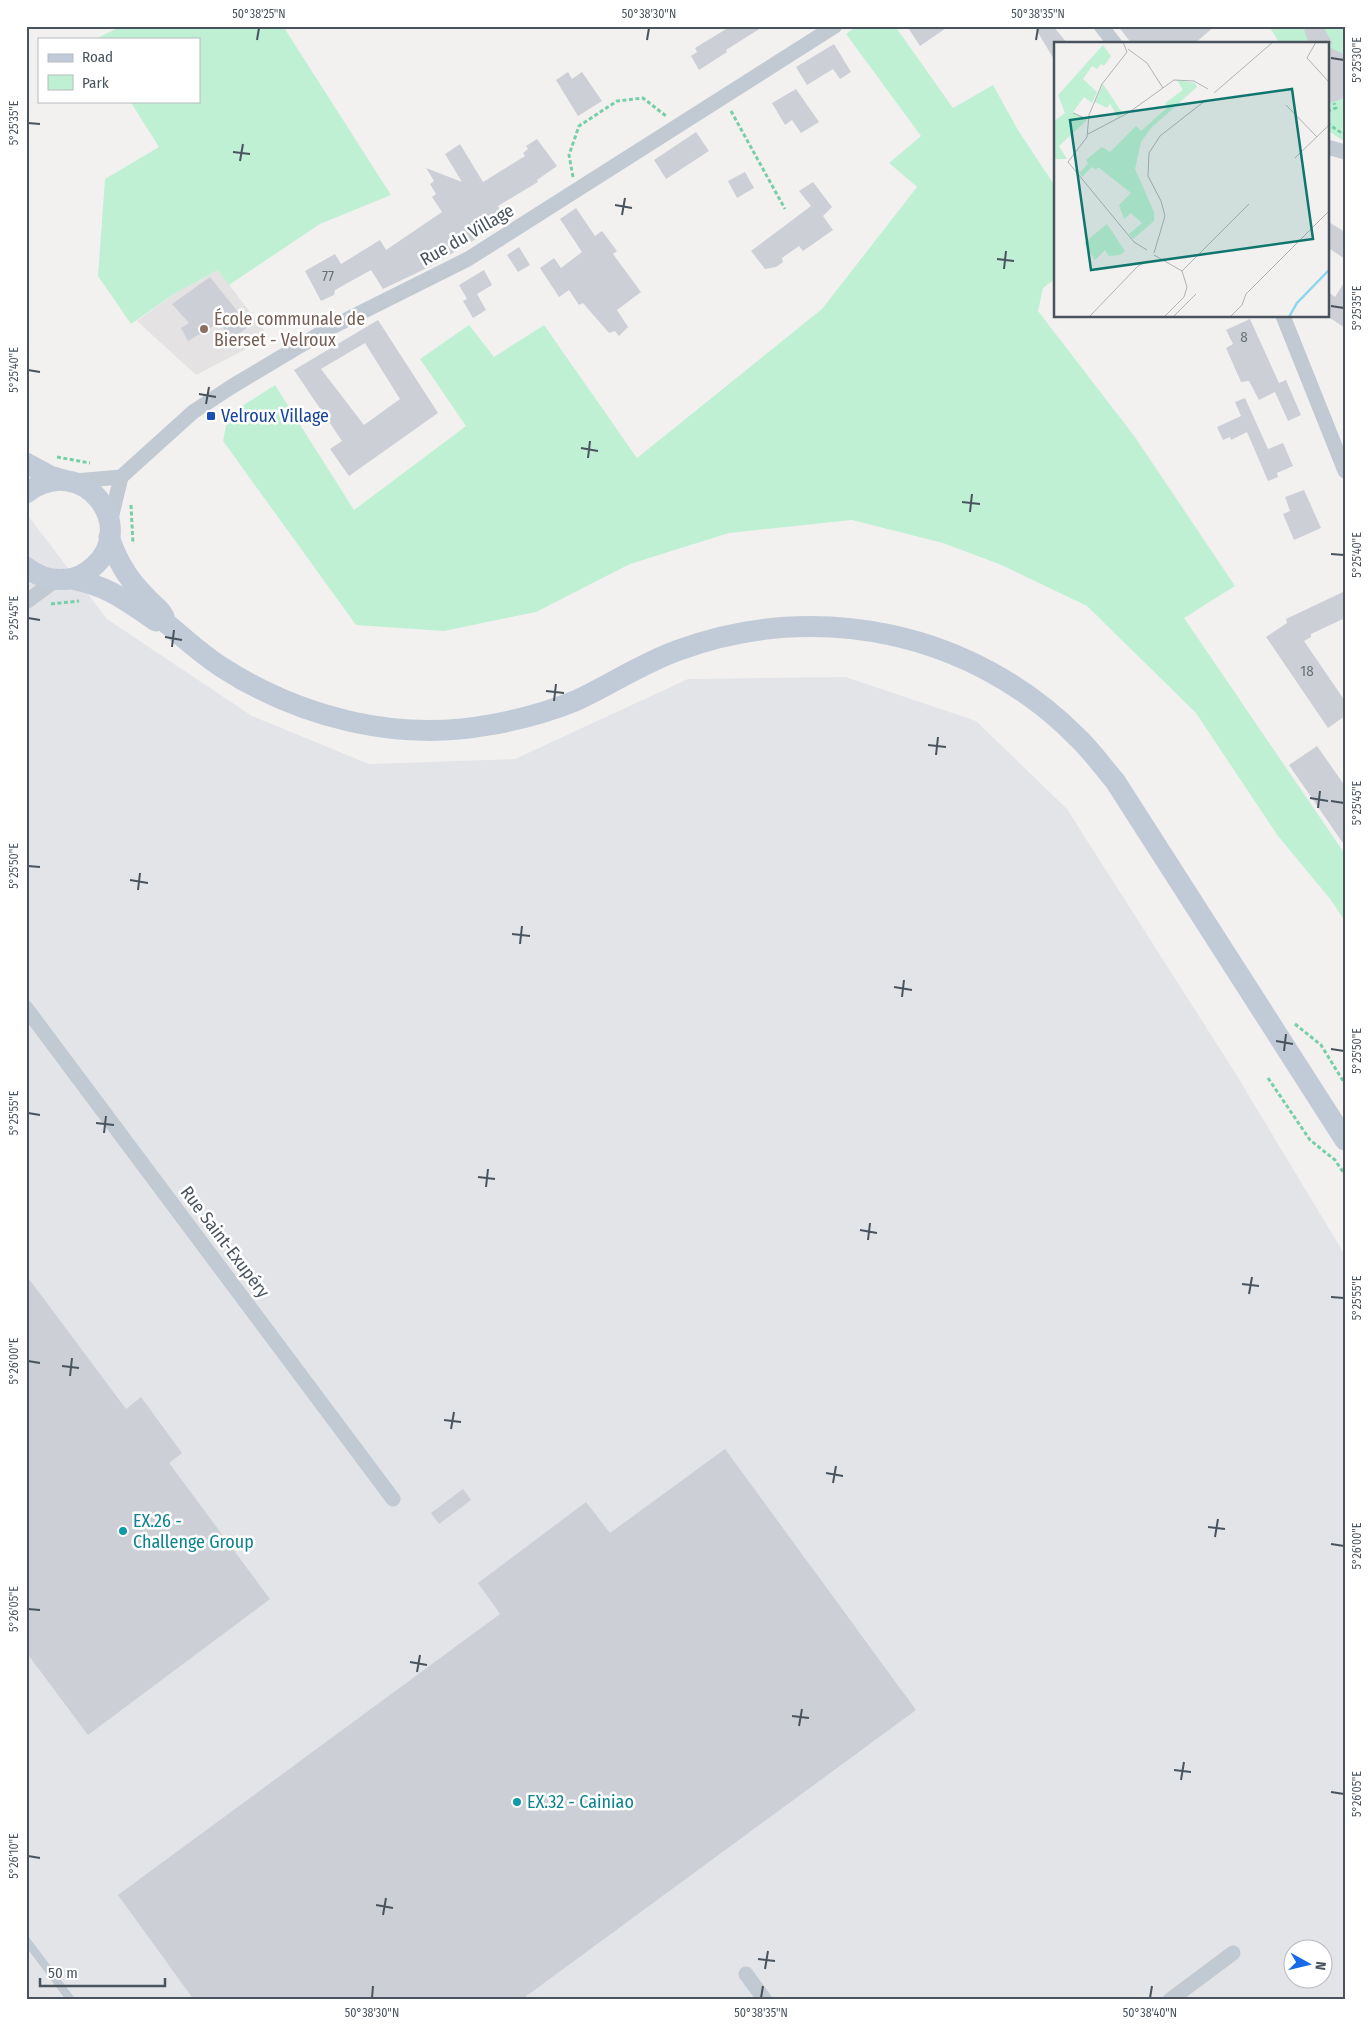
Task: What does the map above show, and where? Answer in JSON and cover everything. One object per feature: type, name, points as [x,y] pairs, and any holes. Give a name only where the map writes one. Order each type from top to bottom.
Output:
[{"type":"street","name":"Rue du Village","points":[[121,477],[193,412],[231,387],[328,329],[468,259],[835,26]]},
{"type":"street","points":[[1101,26],[1113,42]]},
{"type":"street","points":[[1328,147],[1345,152]]},
{"type":"street","points":[[1284,318],[1345,471]]},
{"type":"street","points":[[26,463],[50,476],[85,486],[97,496],[105,509],[116,558],[124,572],[161,612],[165,622],[220,667],[244,681],[296,705],[351,722],[417,730],[487,726],[533,715],[575,701],[676,651],[714,638],[746,631],[795,626],[846,627],[902,637],[958,656],[1003,679],[1028,696],[1077,737],[1109,774],[1345,1140]]},
{"type":"street","points":[[26,493],[36,485],[50,480],[121,477],[105,551],[98,563],[86,573],[64,579],[26,602]]},
{"type":"street","points":[[26,567],[41,576],[64,579],[110,590],[159,623],[165,622]]},
{"type":"street","name":"Rue Saint-Exupéry","points":[[26,1008],[393,1499]]},
{"type":"street","points":[[1170,2000],[1233,1953]]},
{"type":"street","points":[[746,1974],[765,2000]]},
{"type":"lane","points":[[26,1940],[71,2000]]},
{"type":"path","points":[[575,192],[569,155],[579,126],[609,106],[617,101],[642,98],[678,125]]},
{"type":"path","points":[[724,98],[785,209]]},
{"type":"path","points":[[1328,112],[1336,108],[1334,103]]},
{"type":"path","points":[[1328,124],[1343,134],[1345,133]]},
{"type":"path","points":[[48,456],[93,464]]},
{"type":"path","points":[[132,500],[133,546]]},
{"type":"path","points":[[43,607],[59,602],[82,600]]},
{"type":"path","points":[[1291,1019],[1321,1045],[1345,1084]]},
{"type":"path","points":[[1268,1078],[1310,1140],[1335,1160],[1345,1174]]},
{"type":"shaded area","name":"École communale de Bierset - Velroux","points":[[218,270],[269,337],[196,375],[137,321],[174,294]]},
{"type":"shaded area","points":[[26,513],[107,619],[252,716],[369,764],[515,759],[688,679],[846,677],[976,721],[1067,809],[1234,1071],[1345,1255],[1345,2000],[26,2000]]},
{"type":"green space","points":[[122,26],[283,26],[391,195],[320,224],[229,285],[218,270],[174,294],[131,324],[98,276],[105,179],[159,147],[131,102],[200,102],[200,38],[97,38]]},
{"type":"green space","points":[[857,26],[895,26],[953,108],[993,85],[1018,130],[1054,184],[1054,280],[1043,288],[1038,311],[1135,437],[1235,586],[1184,618],[1345,854],[1345,921],[1331,900],[1278,836],[1196,713],[1087,606],[999,564],[943,543],[852,520],[729,533],[630,564],[536,612],[444,631],[356,625],[223,441],[228,415],[275,385],[354,510],[466,426],[420,359],[469,325],[494,357],[544,325],[637,458],[822,309],[917,187],[889,163],[921,136],[846,34]]},
{"type":"green space","points":[[1269,26],[1345,26],[1345,142],[1328,131],[1328,42],[1279,42]]},
{"type":"building","points":[[731,26],[764,26],[699,70],[691,56],[697,52],[695,48]]},
{"type":"building","points":[[907,26],[949,26],[920,46]]},
{"type":"building","points":[[1034,26],[1053,26],[1066,42],[1054,42],[1054,59]]},
{"type":"building","points":[[1118,26],[1215,26],[1196,42],[1130,42]]},
{"type":"building","points":[[1314,26],[1323,26],[1333,44],[1328,44],[1328,42],[1308,42],[1304,30]]},
{"type":"building","points":[[834,44],[851,72],[840,79],[833,69],[807,85],[796,67]]},
{"type":"building","points":[[1328,46],[1345,55],[1345,98],[1328,104]]},
{"type":"building","points":[[568,72],[572,79],[582,72],[602,101],[578,116],[556,80]]},
{"type":"building","points":[[796,89],[819,122],[801,133],[792,120],[785,125],[772,103]]},
{"type":"building","points":[[696,132],[709,151],[666,179],[654,160]]},
{"type":"building","points":[[537,139],[557,166],[537,180],[538,182],[498,206],[503,215],[481,230],[484,234],[429,267],[383,289],[371,270],[335,290],[334,295],[321,301],[305,271],[335,254],[341,264],[380,240],[386,250],[442,212],[432,197],[436,194],[430,184],[434,181],[426,168],[462,182],[445,154],[460,144],[483,182],[525,156],[523,153],[528,149],[526,146]]},
{"type":"building","points":[[745,172],[754,188],[737,198],[728,181]]},
{"type":"building","points":[[813,182],[832,207],[823,216],[833,230],[803,251],[799,246],[782,258],[783,262],[776,267],[765,269],[751,251],[811,206],[799,191]]},
{"type":"building","points":[[576,208],[595,236],[602,231],[617,251],[613,254],[641,292],[617,310],[628,327],[619,336],[615,331],[609,333],[583,303],[579,305],[569,290],[559,297],[540,268],[554,258],[561,268],[582,252],[560,219]]},
{"type":"building","points":[[1328,222],[1345,232],[1345,259],[1328,248]]},
{"type":"building","points":[[519,247],[530,265],[518,272],[507,255]]},
{"type":"building","points":[[484,270],[492,285],[477,294],[486,310],[473,318],[463,301],[467,299],[459,285]]},
{"type":"building","points":[[210,277],[249,326],[232,339],[219,323],[188,341],[181,328],[189,323],[172,304]]},
{"type":"building","points":[[1345,281],[1345,328],[1328,317],[1328,292],[1335,297]]},
{"type":"building","points":[[1250,319],[1279,383],[1286,380],[1301,415],[1288,421],[1275,392],[1259,400],[1249,381],[1241,382],[1226,348],[1233,344],[1226,330]]},
{"type":"building","points":[[378,320],[438,413],[349,476],[330,449],[342,441],[294,370]],"holes":[[[365,343],[400,399],[364,425],[321,369]]]},
{"type":"building","points":[[1245,398],[1268,449],[1283,443],[1293,466],[1277,473],[1278,477],[1268,481],[1247,432],[1231,440],[1230,437],[1223,440],[1217,427],[1241,416],[1235,402]]},
{"type":"building","points":[[1304,490],[1321,528],[1294,540],[1283,514],[1290,511],[1285,497]]},
{"type":"building","points":[[1345,591],[1345,618],[1311,634],[1311,637],[1304,641],[1345,701],[1345,716],[1328,728],[1266,637],[1287,623],[1286,619]]},
{"type":"building","points":[[1317,746],[1345,786],[1345,846],[1289,765]]},
{"type":"building","name":"EX.26 - Challenge Group","points":[[26,1275],[126,1409],[141,1397],[182,1453],[169,1463],[270,1599],[88,1735],[26,1652]]},
{"type":"building","name":"EX.32 - Cainiao","points":[[725,1449],[916,1710],[521,2000],[194,2000],[118,1895],[500,1614],[478,1583],[586,1502],[610,1533]]},
{"type":"building","points":[[463,1489],[471,1500],[439,1524],[431,1513]]},
{"type":"place","name":"École communale de Bierset - Velroux","points":[[204,329]]},
{"type":"place","name":"Velroux Village","points":[[211,416]]},
{"type":"place","name":"EX.26 - Challenge Group","points":[[123,1531]]},
{"type":"place","name":"EX.32 - Cainiao","points":[[517,1802]]}]
